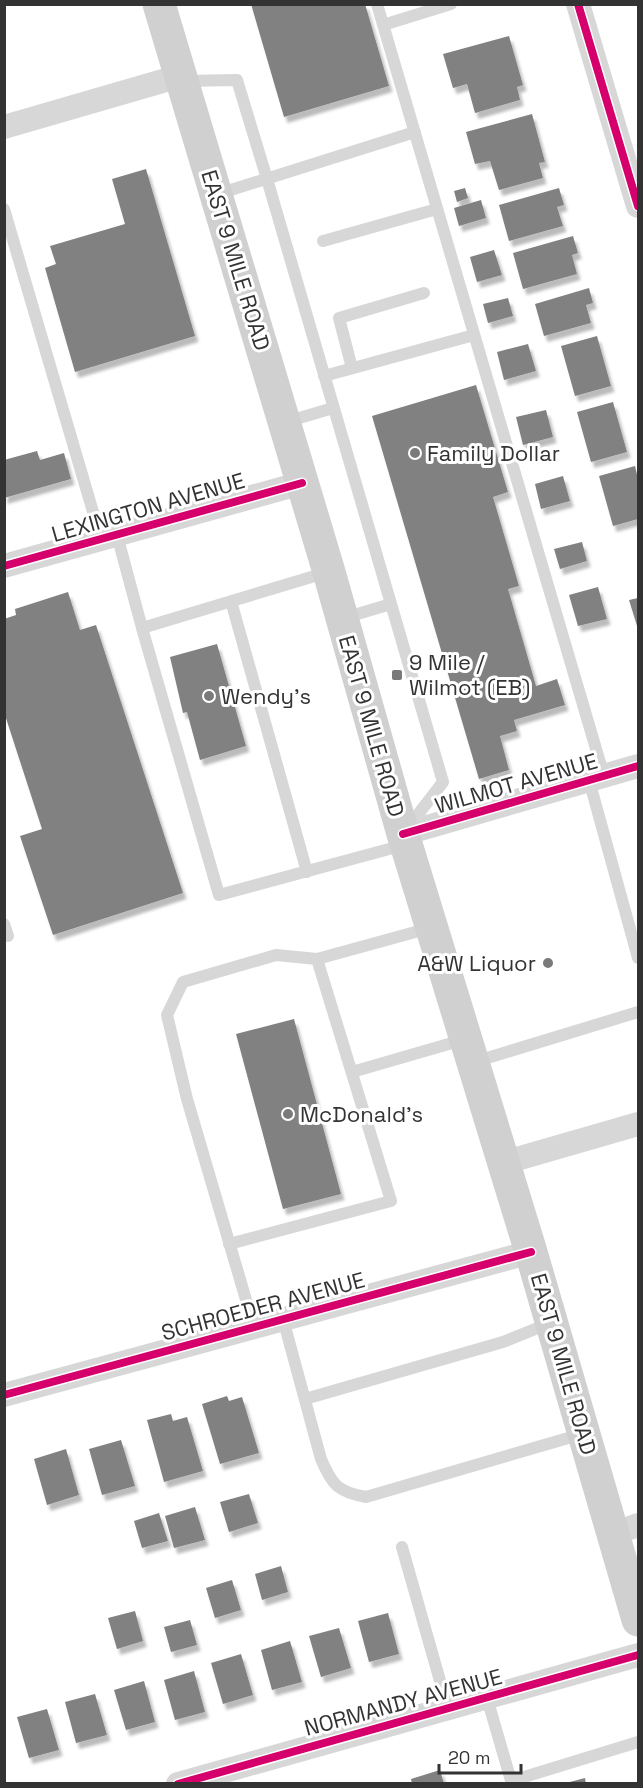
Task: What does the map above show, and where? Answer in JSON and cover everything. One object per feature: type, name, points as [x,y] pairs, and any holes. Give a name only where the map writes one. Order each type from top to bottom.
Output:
[{"type":"main road","name":"EAST 9 MILE ROAD","points":[[159,4],[329,572],[431,927],[585,1433],[626,1529],[639,1620]]},
{"type":"street","points":[[578,4],[639,206]]},
{"type":"street","points":[[4,127],[181,79]]},
{"type":"street","name":"LEXINGTON AVENUE","points":[[4,566],[302,483]]},
{"type":"street","name":"WILMOT AVENUE","points":[[405,839],[639,766]]},
{"type":"street","points":[[503,1163],[639,1124]]},
{"type":"street","name":"SCHROEDER AVENUE","points":[[4,1395],[531,1252]]},
{"type":"street","name":"NORMANDY AVENUE","points":[[178,1784],[639,1655]]},
{"type":"lane","points":[[377,4],[474,335],[596,778],[639,958]]},
{"type":"lane","points":[[383,25],[451,4]]},
{"type":"lane","points":[[4,209],[109,537],[142,628],[219,895],[307,872],[405,839],[443,782],[267,179],[237,80],[181,79]]},
{"type":"lane","points":[[216,195],[415,132]]},
{"type":"lane","points":[[323,242],[437,208]]},
{"type":"lane","points":[[352,368],[339,318],[424,292]]},
{"type":"lane","points":[[324,376],[474,335]]},
{"type":"lane","points":[[284,423],[333,408]]},
{"type":"lane","points":[[142,628],[329,572]]},
{"type":"lane","points":[[231,601],[307,872]]},
{"type":"lane","points":[[342,619],[391,604]]},
{"type":"lane","points":[[254,1327],[187,1099],[167,1015],[183,982],[276,955],[317,959],[431,927]]},
{"type":"lane","points":[[229,1244],[391,1201],[317,959]]},
{"type":"lane","points":[[352,1072],[470,1051],[639,1012]]},
{"type":"lane","points":[[283,1320],[321,1459],[330,1480],[346,1493],[366,1497],[585,1433]]},
{"type":"lane","points":[[304,1399],[504,1342],[552,1323]]},
{"type":"lane","points":[[402,1547],[448,1709]]},
{"type":"lane","points":[[487,1698],[512,1782],[639,1742]]},
{"type":"building","points":[[251,4],[365,4],[389,86],[284,117]]},
{"type":"building","points":[[509,36],[523,85],[517,87],[520,100],[475,113],[467,84],[453,88],[443,54]]},
{"type":"building","points":[[532,114],[545,162],[539,163],[543,178],[499,190],[490,161],[475,164],[466,132]]},
{"type":"building","points":[[146,169],[195,336],[75,372],[45,268],[56,264],[50,246],[125,224],[112,179]]},
{"type":"building","points":[[465,188],[468,198],[457,202],[454,191]]},
{"type":"building","points":[[559,188],[564,205],[557,207],[563,226],[509,241],[499,205]]},
{"type":"building","points":[[481,200],[486,218],[459,226],[454,208]]},
{"type":"building","points":[[573,236],[578,253],[572,255],[577,274],[523,289],[513,253]]},
{"type":"building","points":[[494,250],[502,275],[477,282],[470,257]]},
{"type":"building","points":[[589,288],[593,303],[586,305],[591,323],[544,336],[535,304]]},
{"type":"building","points":[[508,298],[513,316],[488,323],[483,304]]},
{"type":"building","points":[[597,336],[611,386],[575,396],[561,346]]},
{"type":"building","points":[[528,344],[536,371],[504,380],[497,352]]},
{"type":"building","points":[[476,385],[508,492],[493,497],[519,586],[508,589],[536,686],[557,679],[565,705],[514,720],[517,731],[500,736],[509,770],[479,779],[372,416]]},
{"type":"building","points":[[613,402],[627,452],[591,462],[577,412]]},
{"type":"building","points":[[546,410],[553,437],[523,445],[516,417]]},
{"type":"building","points":[[37,451],[40,460],[64,453],[71,479],[4,498],[4,460]]},
{"type":"building","points":[[635,466],[638,479],[638,519],[613,526],[599,476]]},
{"type":"building","points":[[563,476],[570,501],[541,509],[535,484]]},
{"type":"building","points":[[582,542],[587,561],[560,569],[554,549]]},
{"type":"building","points":[[598,587],[607,619],[578,626],[569,595]]},
{"type":"building","points":[[68,592],[80,630],[96,625],[183,893],[53,935],[20,836],[42,829],[4,712],[4,619],[16,615],[15,609]]},
{"type":"building","points":[[638,598],[638,629],[629,600]]},
{"type":"building","points":[[217,644],[246,746],[200,760],[187,712],[183,713],[170,657]]},
{"type":"building","name":"McDonald's","points":[[294,1019],[341,1194],[283,1209],[236,1034]]},
{"type":"building","points":[[227,1396],[229,1401],[242,1397],[259,1453],[220,1464],[202,1404]]},
{"type":"building","points":[[171,1414],[173,1421],[187,1417],[203,1471],[164,1482],[147,1420]]},
{"type":"building","points":[[121,1440],[135,1486],[102,1495],[89,1449]]},
{"type":"building","points":[[66,1449],[79,1495],[47,1505],[34,1459]]},
{"type":"building","points":[[249,1494],[258,1523],[229,1532],[220,1502]]},
{"type":"building","points":[[195,1507],[205,1540],[174,1548],[165,1516]]},
{"type":"building","points":[[159,1513],[168,1541],[142,1548],[134,1521]]},
{"type":"building","points":[[281,1566],[288,1592],[262,1600],[255,1574]]},
{"type":"building","points":[[232,1580],[241,1610],[215,1618],[206,1588]]},
{"type":"building","points":[[135,1611],[143,1641],[117,1649],[108,1618]]},
{"type":"building","points":[[388,1613],[399,1654],[369,1662],[358,1621]]},
{"type":"building","points":[[190,1620],[197,1645],[171,1652],[164,1627]]},
{"type":"building","points":[[339,1628],[351,1668],[321,1677],[309,1636]]},
{"type":"building","points":[[290,1641],[302,1682],[272,1690],[261,1650]]},
{"type":"building","points":[[241,1654],[253,1695],[223,1704],[211,1663]]},
{"type":"building","points":[[194,1671],[205,1712],[175,1720],[164,1680]]},
{"type":"building","points":[[144,1681],[155,1722],[126,1730],[114,1690]]},
{"type":"building","points":[[95,1694],[107,1735],[76,1743],[65,1702]]},
{"type":"building","points":[[47,1709],[59,1750],[29,1758],[17,1717]]},
{"type":"building","points":[[440,1770],[444,1784],[412,1784],[411,1779]]},
{"type":"building","points":[[585,1778],[586,1784],[566,1784],[566,1783]]},
{"type":"cycle path","points":[[578,4],[638,206]]},
{"type":"cycle path","points":[[4,566],[302,483]]},
{"type":"cycle path","points":[[403,834],[638,766]]},
{"type":"cycle path","points":[[4,1395],[531,1252]]},
{"type":"cycle path","points":[[178,1784],[638,1655]]},
{"type":"place","name":"Family Dollar","points":[[415,453]]},
{"type":"place","name":"9 Mile / Wilmot (EB)","points":[[397,675]]},
{"type":"place","name":"Wendy's","points":[[209,696]]},
{"type":"place","name":"A&W Liquor","points":[[548,963]]},
{"type":"place","name":"McDonald's","points":[[288,1114]]}]
